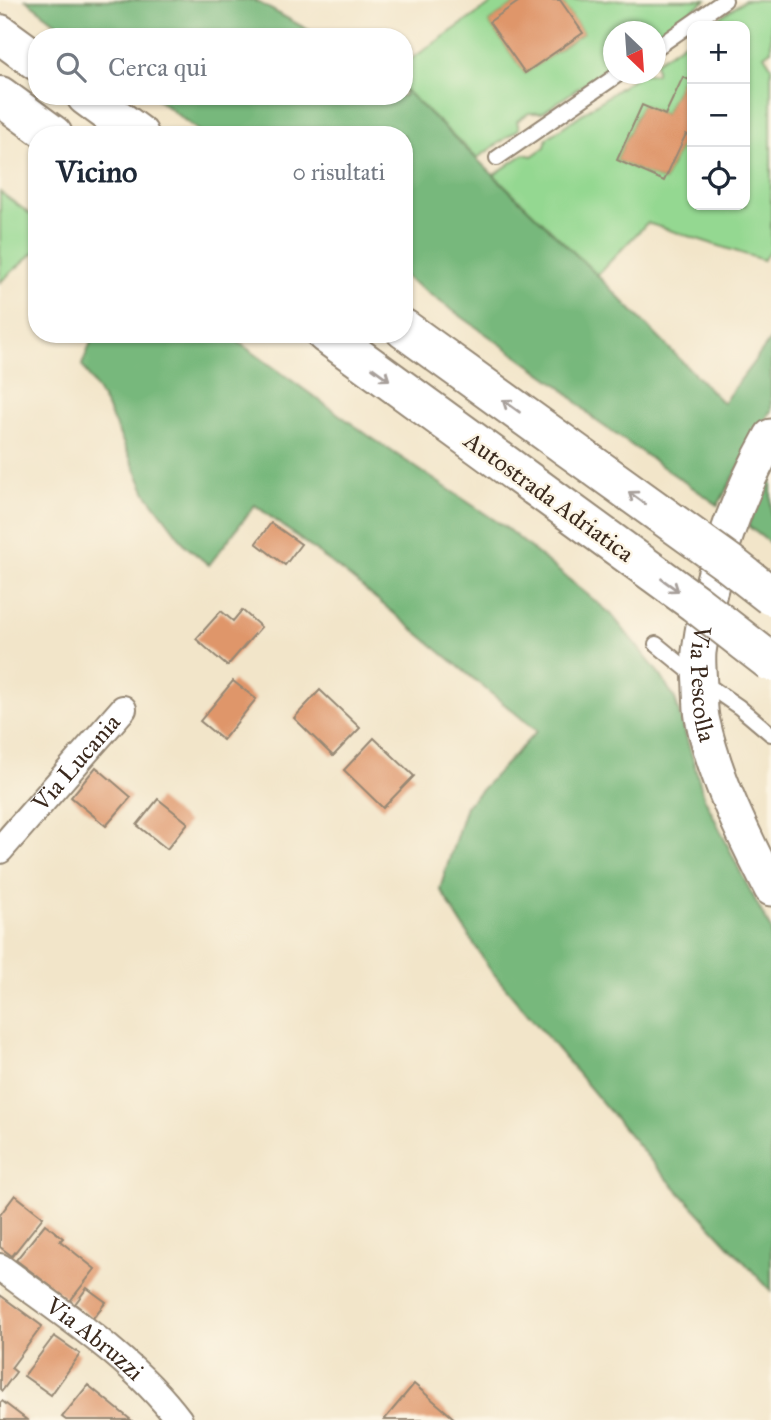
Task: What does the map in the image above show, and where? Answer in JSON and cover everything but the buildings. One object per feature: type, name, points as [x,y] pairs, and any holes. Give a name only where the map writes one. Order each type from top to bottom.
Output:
[{"type":"highway","points":[[0,34],[28,54]]},
{"type":"highway","points":[[0,96],[40,126]]},
{"type":"highway","points":[[98,105],[126,126]]},
{"type":"highway","name":"Autostrada Adriatica","points":[[413,336],[771,596]]},
{"type":"highway","name":"Autostrada Adriatica","points":[[338,343],[695,603],[771,662]]},
{"type":"street","name":"Via Pescolla","points":[[771,436],[733,515],[716,573],[699,655],[702,720],[721,781],[771,889]]},
{"type":"street","name":"Via Lucania","points":[[0,850],[123,709]]},
{"type":"street","name":"Via Abruzzi","points":[[0,1267],[129,1366],[153,1388],[179,1420]]},
{"type":"lane","points":[[666,41],[725,0]]},
{"type":"lane","points":[[497,158],[604,84]]},
{"type":"lane","points":[[656,644],[771,734]]},
{"type":"green space","points":[[26,0],[254,0],[305,28],[63,28]]},
{"type":"green space","points":[[497,0],[521,0],[489,22],[525,73],[583,33],[560,0],[706,0],[666,28],[666,21],[603,21],[603,71],[542,113],[529,113],[517,121],[519,129],[477,158],[413,98],[413,58]]},
{"type":"green space","points":[[745,0],[771,0],[771,50],[764,55],[771,66],[771,250],[763,260],[647,223],[597,275],[494,175],[524,154],[532,156],[545,147],[547,138],[625,84],[666,84],[666,55],[687,40],[687,79],[683,77],[665,115],[642,105],[617,160],[664,181],[686,134],[687,210],[750,210],[750,21],[714,21]]},
{"type":"green space","points":[[413,98],[597,275],[723,403],[771,339],[771,410],[718,505],[595,420],[561,387],[413,282],[413,126],[192,126],[165,105],[413,105]]},
{"type":"green space","points":[[0,192],[28,212],[28,258],[0,282]]},
{"type":"green space","points":[[91,343],[240,343],[369,436],[505,527],[611,614],[661,676],[675,699],[704,797],[771,930],[771,1291],[659,1170],[489,968],[440,889],[466,806],[537,731],[346,574],[255,505],[209,565],[186,546],[146,493],[107,407],[82,365]]},
{"type":"green space","points":[[771,466],[771,544],[748,526]]}]
